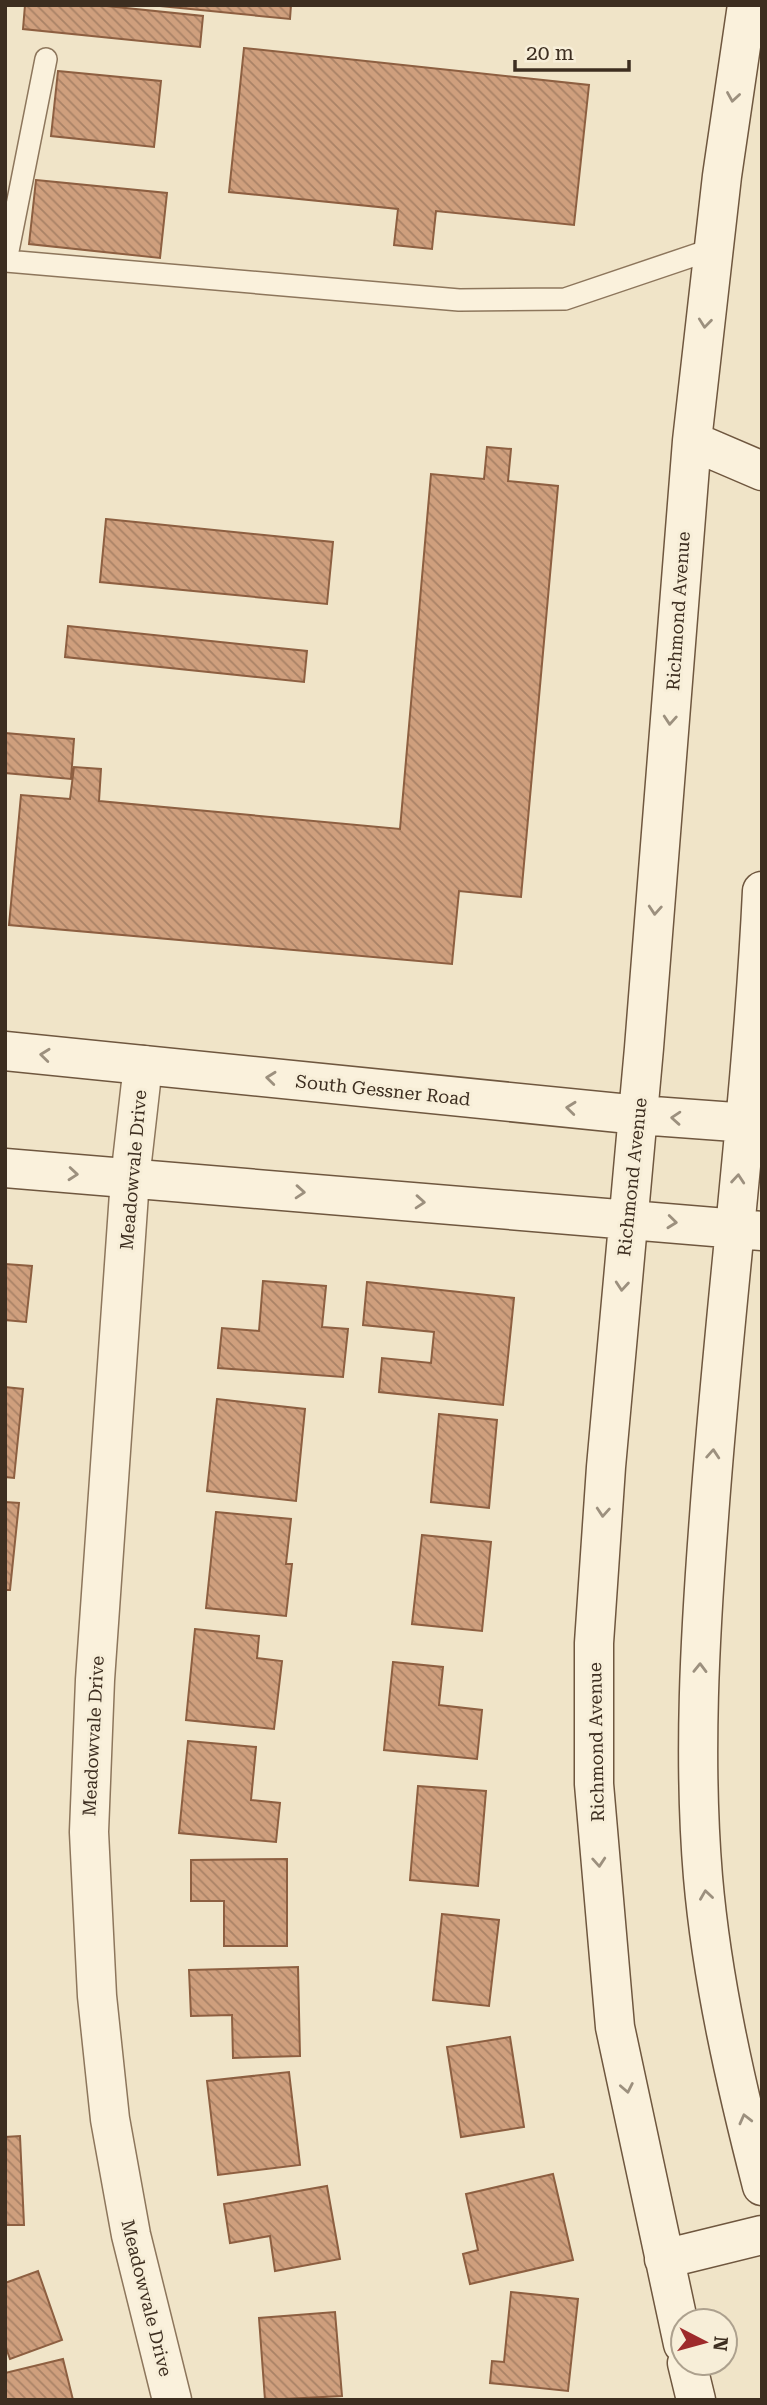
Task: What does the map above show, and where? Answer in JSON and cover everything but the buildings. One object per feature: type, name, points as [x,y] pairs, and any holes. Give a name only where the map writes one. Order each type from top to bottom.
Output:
[{"type":"main road","name":"Richmond Avenue","points":[[675,2307],[615,2027],[594,1784],[594,1643],[692,441],[713,248],[747,5]]},
{"type":"main road","points":[[692,441],[762,471]]},
{"type":"main road","points":[[762,891],[748,1230],[701,1610],[700,1770],[703,1877],[716,1972],[737,2089],[762,2186]]},
{"type":"main road","name":"South Gessner Road","points":[[5,1051],[752,1124]]},
{"type":"main road","name":"Meadowvale Drive","points":[[143,1065],[130,1179],[95,1680],[89,1832],[97,1996],[110,2119],[131,2235],[173,2400]]},
{"type":"main road","points":[[5,1168],[748,1230]]},
{"type":"main road","points":[[664,2259],[762,2235]]},
{"type":"main road","points":[[690,2377],[696,2400]]},
{"type":"lane","points":[[46,59],[6,261],[459,300],[565,299],[713,248]]}]
